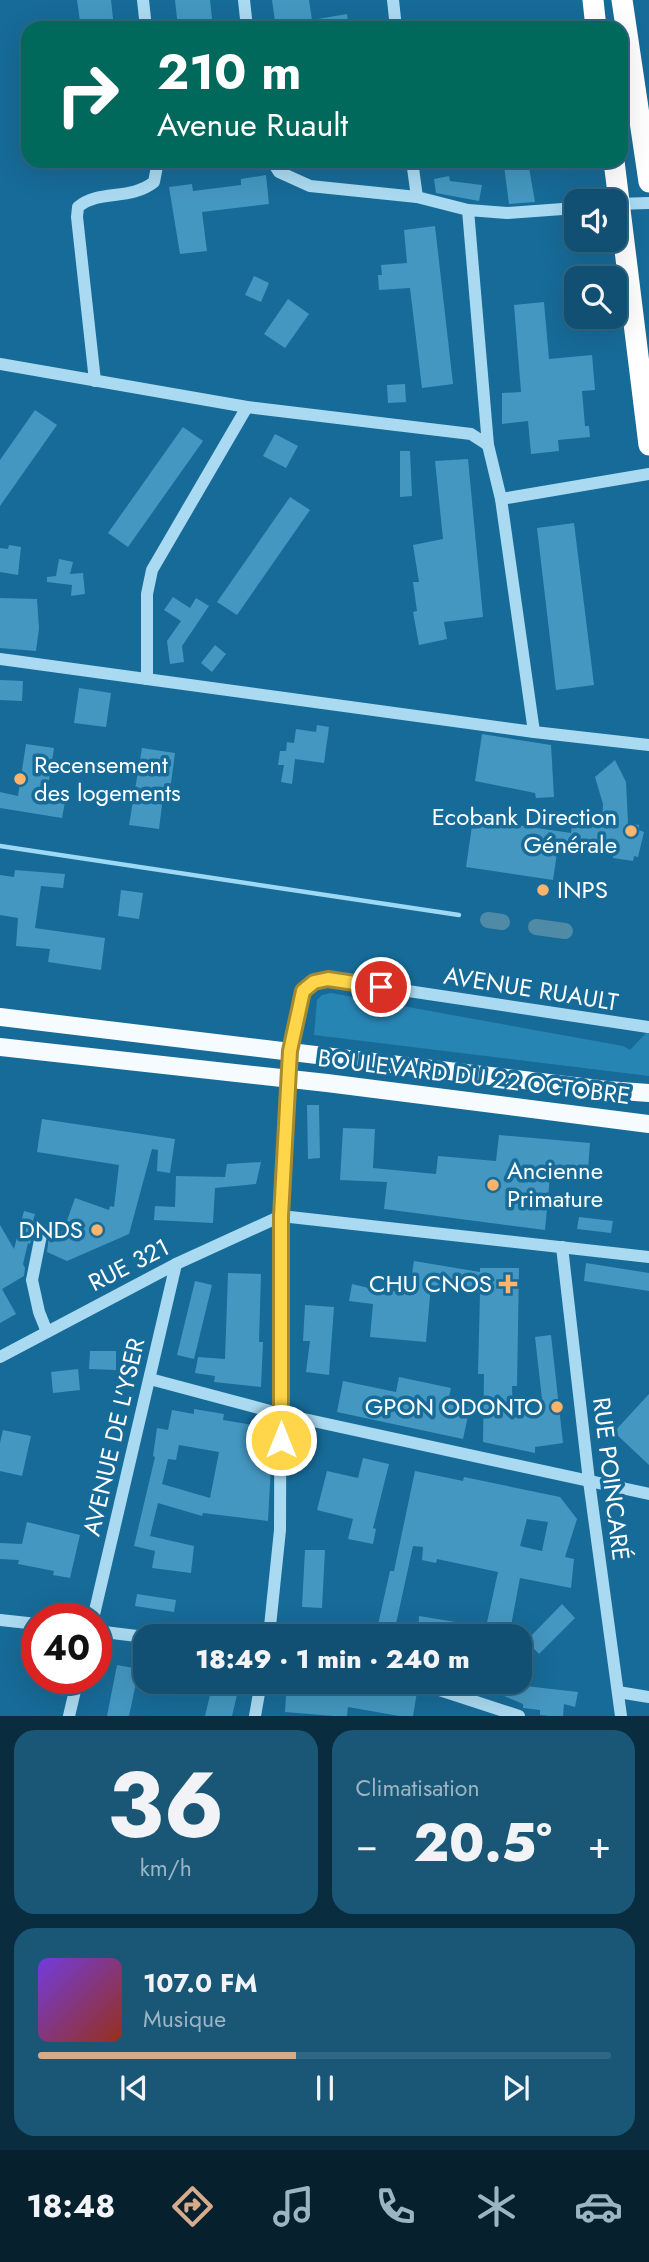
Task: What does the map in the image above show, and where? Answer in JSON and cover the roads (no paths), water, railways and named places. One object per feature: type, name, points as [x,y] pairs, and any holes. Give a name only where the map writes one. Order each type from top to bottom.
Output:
[{"type":"highway","points":[[593,0],[595,21]]},
{"type":"highway","points":[[622,0],[625,21]]},
{"type":"highway","points":[[628,40],[649,182]]},
{"type":"highway","points":[[614,168],[616,189]]},
{"type":"highway","points":[[623,252],[649,446]]},
{"type":"main road","name":"BOULEVARD DU 22 OCTOBRE","points":[[0,1017],[649,1093]]},
{"type":"main road","name":"BOULEVARD DU 22 OCTOBRE","points":[[0,1047],[289,1079],[649,1124]]},
{"type":"street","points":[[143,0],[145,21]]},
{"type":"street","points":[[244,0],[246,21]]},
{"type":"street","points":[[393,0],[395,21]]},
{"type":"street","points":[[95,381],[78,207],[87,200],[143,191],[154,182],[157,168]]},
{"type":"street","points":[[276,168],[279,172],[310,186],[417,197],[468,210],[507,213],[564,209]]},
{"type":"street","points":[[413,168],[417,197]]},
{"type":"street","points":[[627,204],[649,203]]},
{"type":"street","points":[[468,210],[488,445],[501,499],[534,732]]},
{"type":"street","points":[[0,364],[247,407],[471,434],[488,445]]},
{"type":"street","points":[[148,679],[147,594],[152,570],[247,407]]},
{"type":"street","points":[[501,499],[649,474]]},
{"type":"street","points":[[0,659],[534,732],[649,745]]},
{"type":"street","name":"AVENUE RUAULT","points":[[270,1624],[280,1530],[281,1216],[290,1051],[303,991],[314,982],[328,979],[648,1027]]},
{"type":"street","points":[[281,1216],[649,1257]]},
{"type":"street","name":"RUE 321","points":[[0,1357],[176,1264],[281,1216]]},
{"type":"street","points":[[42,1230],[32,1280],[39,1312],[47,1332]]},
{"type":"street","name":"RUE POINCARÉ","points":[[562,1248],[589,1481],[621,1716]]},
{"type":"street","name":"AVENUE DE L'YSER","points":[[97,1603],[176,1264]]},
{"type":"street","points":[[150,1379],[281,1414],[649,1494]]},
{"type":"street","points":[[0,1619],[21,1622]]},
{"type":"street","points":[[112,1633],[133,1636]]},
{"type":"street","points":[[618,1692],[649,1697]]},
{"type":"street","points":[[69,1716],[74,1694]]},
{"type":"street","points":[[255,1716],[259,1694]]},
{"type":"street","points":[[452,1694],[519,1716]]},
{"type":"waterway","points":[[0,846],[459,915]]},
{"type":"waterway","points":[[488,920],[502,922]]},
{"type":"waterway","points":[[536,927],[565,931]]},
{"type":"place","name":"Recensement des logements","points":[[20,779]]},
{"type":"place","name":"Ecobank Direction Générale","points":[[631,831]]},
{"type":"place","name":"INPS","points":[[543,890]]},
{"type":"place","name":"Ancienne Primature","points":[[493,1185]]},
{"type":"place","name":"DNDS","points":[[97,1230]]},
{"type":"place","name":"CHU CNOS","points":[[508,1284]]},
{"type":"place","name":"GPON ODONTO","points":[[557,1407]]}]
